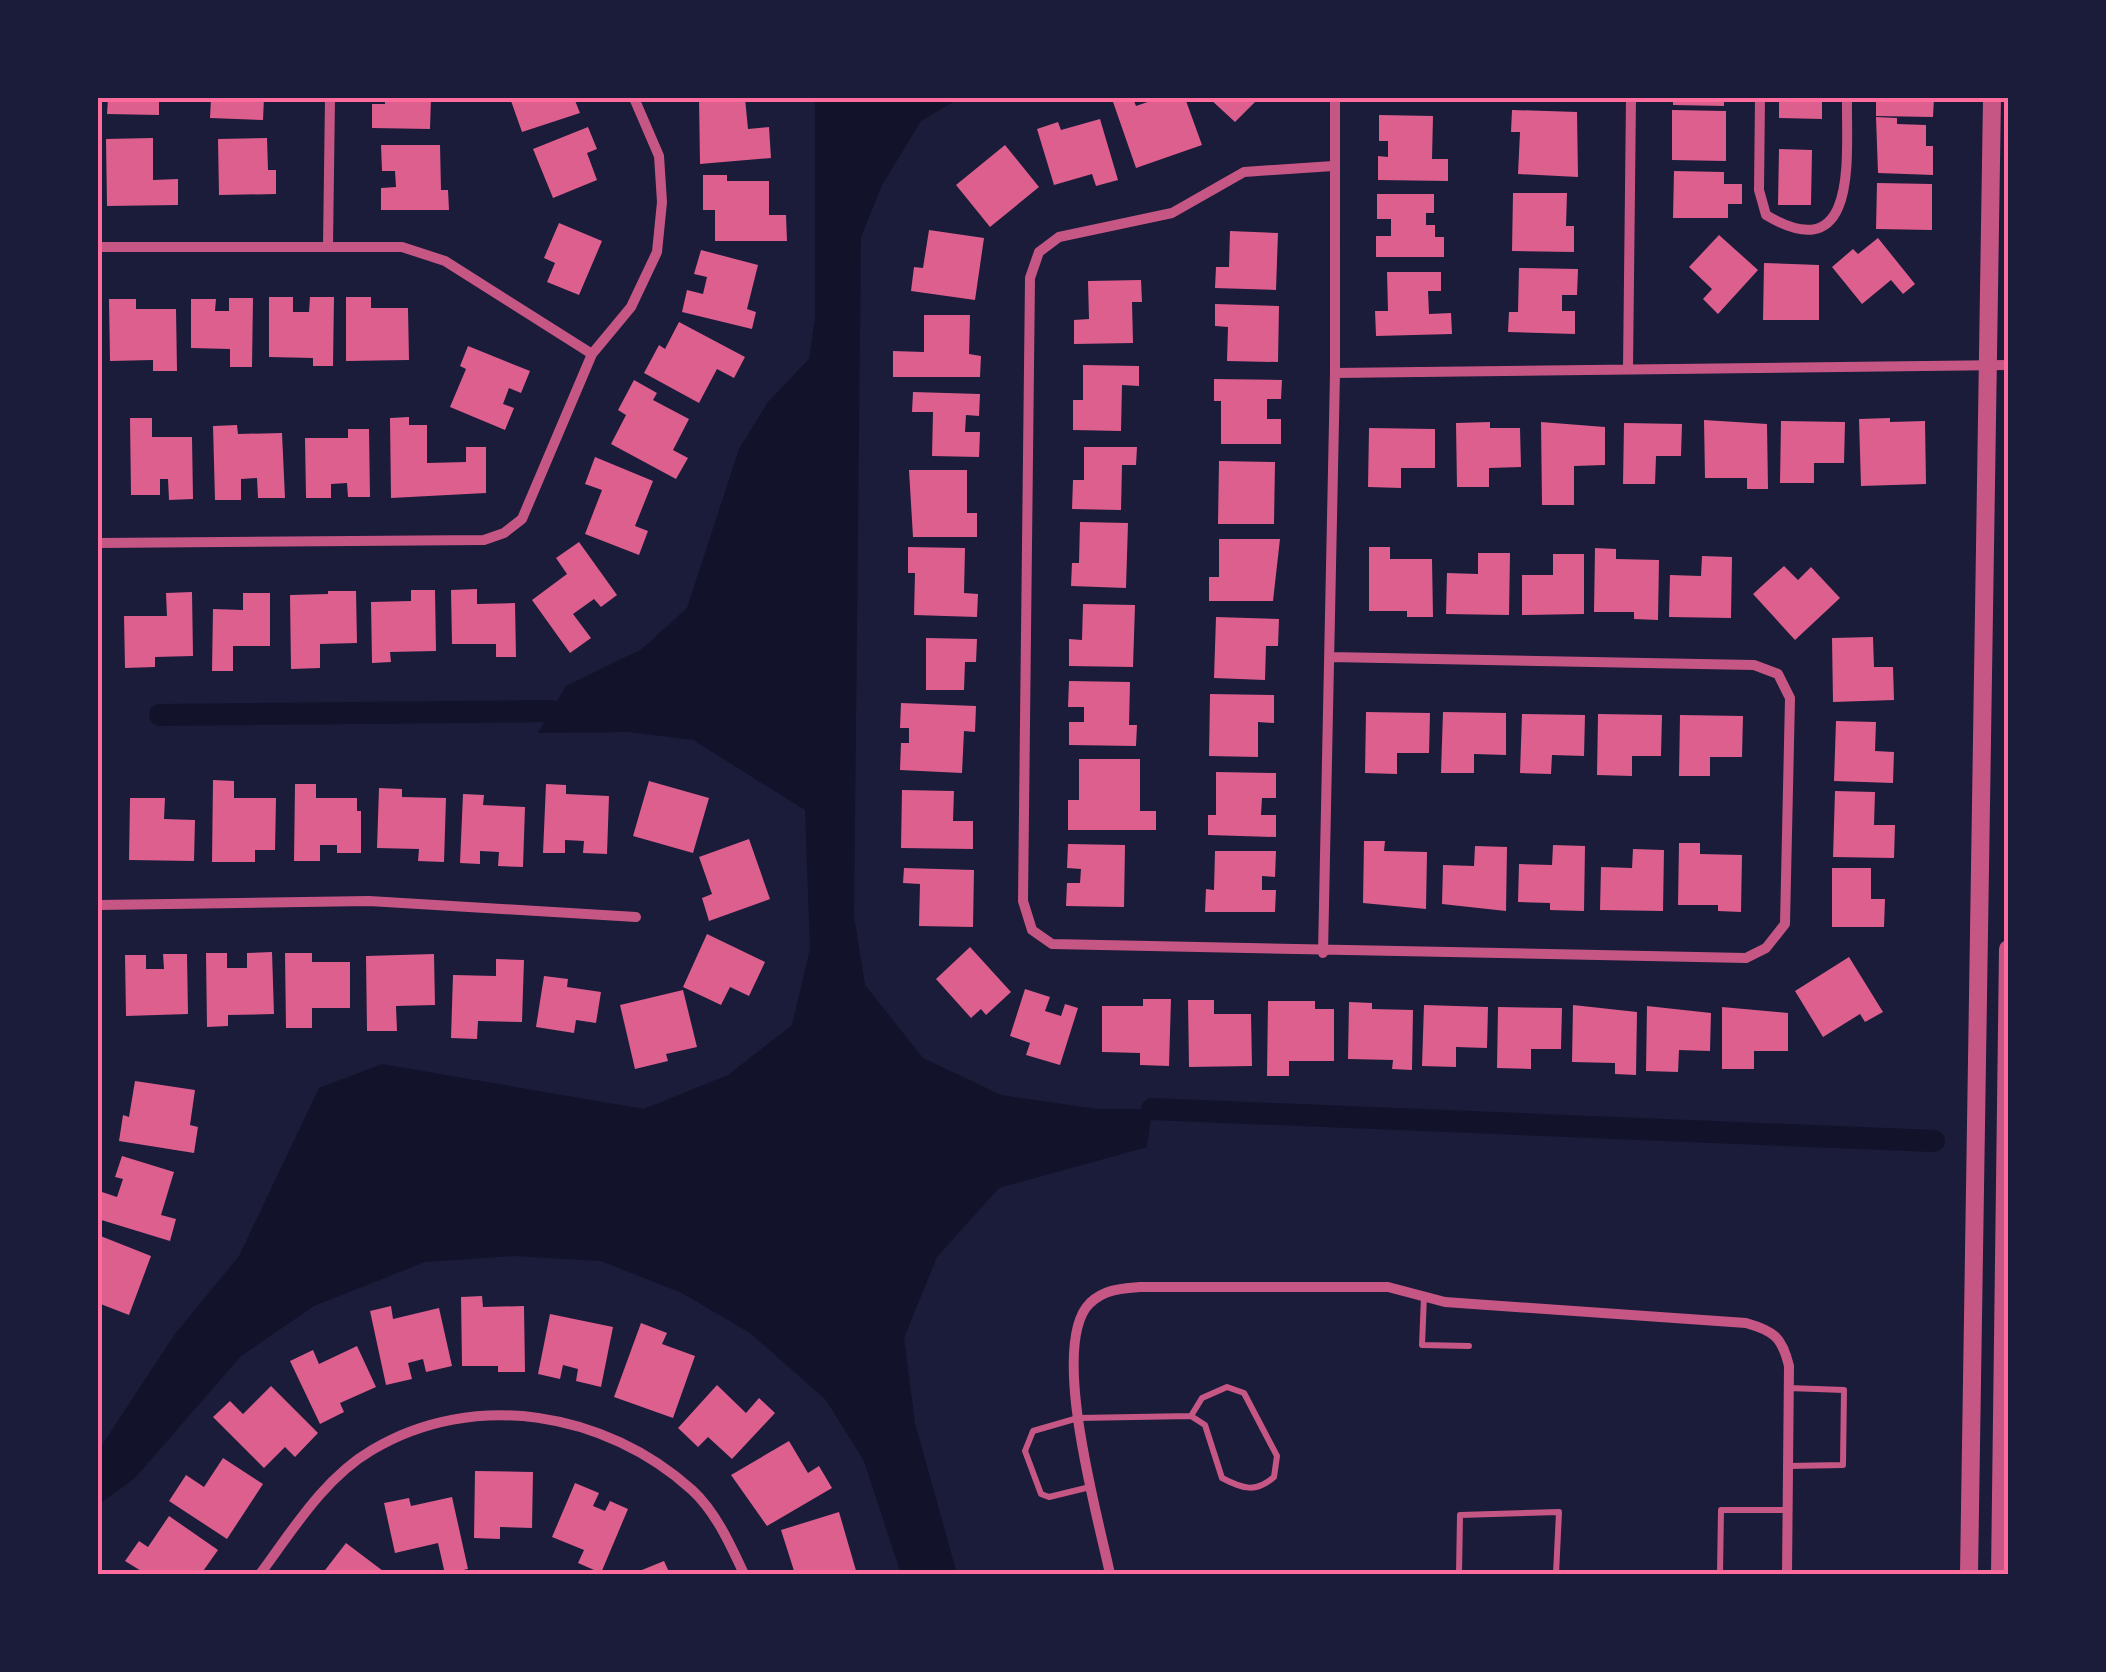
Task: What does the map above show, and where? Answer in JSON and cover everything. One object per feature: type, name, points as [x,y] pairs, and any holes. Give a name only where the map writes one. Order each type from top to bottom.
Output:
[{"type":"street","points":[[328,245],[330,98]]},
{"type":"street","points":[[98,543],[484,540],[504,533],[522,519],[592,354],[631,307],[657,252],[662,202],[659,156],[634,98]]},
{"type":"street","points":[[1323,953],[1335,373],[1335,98]]},
{"type":"street","points":[[1628,369],[1631,98]]},
{"type":"street","points":[[1760,98],[1760,190],[1766,214],[1789,228],[1816,230],[1831,221],[1845,197],[1847,98]]},
{"type":"street","points":[[1968,1574],[1992,98]]},
{"type":"street","points":[[1330,657],[1754,665],[1778,674],[1790,698],[1785,924],[1766,948],[1746,958],[1323,953],[1052,944],[1032,930],[1023,901],[1024,804],[1030,278],[1039,252],[1059,237],[1172,212],[1244,172],[1333,166]]},
{"type":"street","points":[[98,247],[402,247],[445,261],[592,354]]},
{"type":"street","points":[[1335,373],[2008,365]]},
{"type":"street","points":[[98,904],[369,901],[636,916]]},
{"type":"street","points":[[2000,1574],[2008,949]]},
{"type":"street","points":[[1110,1574],[1078,1418],[1075,1338],[1086,1306],[1107,1290],[1388,1287],[1444,1302],[1746,1323],[1770,1330],[1783,1342],[1788,1388],[1787,1574]]},
{"type":"street","points":[[260,1574],[318,1497],[371,1450],[431,1424],[493,1412],[552,1419],[607,1435],[694,1492],[726,1534],[744,1574]]},
{"type":"lane","points":[[1424,1295],[1422,1344],[1470,1346]]},
{"type":"lane","points":[[1092,1487],[1049,1497],[1041,1494],[1026,1451],[1033,1431],[1078,1418],[1191,1416],[1205,1425],[1222,1478],[1242,1489],[1262,1487],[1274,1477],[1276,1456],[1244,1393],[1227,1386],[1213,1391],[1202,1398],[1191,1416]]},
{"type":"lane","points":[[1786,1466],[1844,1465],[1844,1390],[1788,1388]]},
{"type":"lane","points":[[1720,1574],[1722,1510],[1785,1510]]},
{"type":"lane","points":[[1459,1574],[1460,1515],[1559,1512],[1556,1574]]},
{"type":"shaded area","points":[[815,98],[960,98],[921,121],[882,185],[861,237],[854,916],[865,985],[923,1058],[1001,1095],[1097,1109],[1152,1109],[1147,1147],[999,1188],[937,1257],[904,1338],[915,1423],[957,1574],[901,1574],[864,1461],[826,1400],[750,1333],[682,1293],[601,1261],[514,1256],[425,1262],[314,1306],[241,1356],[135,1478],[98,1505],[98,1451],[175,1334],[239,1256],[319,1088],[382,1064],[644,1109],[728,1075],[792,1025],[810,949],[805,810],[693,740],[628,732],[538,733],[566,686],[642,649],[687,608],[739,449],[768,402],[809,359],[815,318]]},
{"type":"building","points":[[108,98],[159,98],[159,115],[107,114]]},
{"type":"building","points":[[211,98],[264,98],[263,120],[210,118]]},
{"type":"building","points":[[385,98],[431,98],[430,129],[372,128],[372,104],[385,104]]},
{"type":"building","points":[[510,98],[574,98],[580,113],[522,132]]},
{"type":"building","points":[[699,98],[745,98],[748,129],[769,127],[771,158],[700,164]]},
{"type":"building","points":[[1133,98],[1136,106],[1159,98],[1185,98],[1202,145],[1136,168],[1112,99]]},
{"type":"building","points":[[1209,98],[1259,98],[1235,122]]},
{"type":"building","points":[[1673,98],[1724,98],[1724,106],[1673,105]]},
{"type":"building","points":[[1779,98],[1822,98],[1822,119],[1779,118]]},
{"type":"building","points":[[1876,98],[1934,98],[1933,117],[1876,116]]},
{"type":"building","points":[[1512,110],[1577,112],[1578,177],[1518,174],[1520,132],[1511,132]]},
{"type":"building","points":[[1672,110],[1726,111],[1726,161],[1672,160]]},
{"type":"building","points":[[1379,115],[1433,116],[1432,159],[1448,159],[1448,181],[1378,180],[1378,156],[1388,157],[1388,141],[1379,141]]},
{"type":"building","points":[[1876,117],[1897,118],[1897,124],[1926,125],[1926,146],[1933,146],[1933,175],[1878,173]]},
{"type":"building","points":[[1100,119],[1118,180],[1096,186],[1092,174],[1054,185],[1037,129],[1058,122],[1061,130]]},
{"type":"building","points":[[588,127],[597,149],[587,153],[597,180],[553,198],[533,149]]},
{"type":"building","points":[[153,138],[153,180],[178,179],[178,205],[107,206],[106,139]]},
{"type":"building","points":[[267,138],[268,170],[276,170],[276,194],[219,195],[218,139]]},
{"type":"building","points":[[381,145],[440,145],[441,190],[448,190],[449,210],[381,210],[381,188],[396,187],[395,171],[382,171]]},
{"type":"building","points":[[1005,145],[1039,187],[990,227],[956,185]]},
{"type":"building","points":[[1779,149],[1812,150],[1811,205],[1778,205]]},
{"type":"building","points":[[1674,171],[1724,172],[1724,184],[1742,184],[1742,204],[1728,204],[1728,218],[1673,218]]},
{"type":"building","points":[[703,175],[727,175],[727,181],[769,181],[769,215],[786,215],[787,241],[715,241],[715,210],[703,210]]},
{"type":"building","points":[[1877,183],[1932,184],[1932,230],[1876,229]]},
{"type":"building","points":[[1513,193],[1567,193],[1566,226],[1574,226],[1574,252],[1512,251]]},
{"type":"building","points":[[1377,194],[1434,194],[1434,213],[1426,213],[1426,225],[1435,225],[1435,237],[1444,237],[1444,257],[1376,257],[1376,236],[1391,236],[1391,219],[1377,219]]},
{"type":"building","points":[[559,223],[602,241],[579,295],[547,282],[555,263],[544,258]]},
{"type":"building","points":[[929,230],[984,238],[975,300],[911,291],[914,267],[923,268]]},
{"type":"building","points":[[1230,231],[1278,233],[1276,290],[1215,288],[1216,267],[1229,267]]},
{"type":"building","points":[[1719,235],[1758,270],[1718,314],[1703,299],[1712,289],[1689,267]]},
{"type":"building","points":[[1878,238],[1915,284],[1903,294],[1891,280],[1862,304],[1832,267],[1853,249],[1858,254]]},
{"type":"building","points":[[701,250],[758,265],[747,309],[756,312],[752,329],[682,312],[687,290],[703,294],[707,277],[694,274]]},
{"type":"building","points":[[1764,263],[1819,265],[1819,320],[1763,320]]},
{"type":"building","points":[[1519,268],[1578,269],[1577,295],[1562,295],[1562,311],[1575,311],[1575,334],[1508,332],[1509,312],[1518,312]]},
{"type":"building","points":[[1387,272],[1441,272],[1441,291],[1428,291],[1429,314],[1451,313],[1452,334],[1376,336],[1375,311],[1388,311]]},
{"type":"building","points":[[1141,280],[1142,302],[1132,302],[1133,343],[1074,344],[1074,320],[1089,319],[1088,281]]},
{"type":"building","points":[[269,297],[293,297],[293,312],[309,312],[310,297],[334,297],[333,366],[313,366],[313,358],[269,357]]},
{"type":"building","points":[[346,297],[371,297],[371,308],[408,308],[409,360],[346,361]]},
{"type":"building","points":[[229,298],[253,298],[252,367],[230,367],[230,349],[191,348],[191,299],[216,299],[215,311],[229,311]]},
{"type":"building","points":[[109,299],[136,299],[136,309],[176,309],[177,371],[153,371],[153,360],[110,361]]},
{"type":"building","points":[[1215,304],[1279,306],[1278,362],[1227,361],[1228,327],[1215,326]]},
{"type":"building","points":[[924,315],[970,315],[969,354],[981,356],[980,377],[893,377],[893,351],[924,352]]},
{"type":"building","points":[[679,322],[745,357],[734,378],[717,369],[699,403],[644,373],[659,345],[665,349]]},
{"type":"building","points":[[468,346],[530,371],[521,393],[509,388],[503,404],[514,408],[505,430],[450,407],[466,369],[460,366]]},
{"type":"building","points":[[1083,365],[1139,366],[1139,386],[1122,385],[1121,431],[1073,430],[1073,400],[1083,400]]},
{"type":"building","points":[[1214,379],[1282,380],[1281,399],[1267,399],[1267,419],[1281,419],[1281,444],[1221,444],[1221,401],[1214,401]]},
{"type":"building","points":[[634,380],[657,393],[653,400],[689,419],[673,450],[688,458],[676,479],[611,444],[626,415],[618,410]]},
{"type":"building","points":[[913,392],[980,394],[979,416],[966,415],[965,432],[980,432],[979,457],[932,456],[933,412],[912,412]]},
{"type":"building","points":[[409,417],[409,425],[427,425],[427,463],[466,462],[466,447],[486,447],[486,493],[391,498],[390,418]]},
{"type":"building","points":[[130,418],[152,418],[152,437],[192,437],[193,499],[169,500],[168,479],[160,479],[160,495],[131,495]]},
{"type":"building","points":[[1890,418],[1890,422],[1925,421],[1926,484],[1861,486],[1859,419]]},
{"type":"building","points":[[1704,420],[1767,424],[1768,489],[1747,489],[1747,478],[1705,478]]},
{"type":"building","points":[[1781,421],[1845,422],[1844,463],[1814,463],[1814,483],[1780,483]]},
{"type":"building","points":[[1490,422],[1490,428],[1520,428],[1521,467],[1489,468],[1489,487],[1457,487],[1456,423]]},
{"type":"building","points":[[1541,422],[1605,427],[1605,465],[1574,466],[1574,505],[1542,505]]},
{"type":"building","points":[[1624,423],[1682,424],[1681,456],[1656,456],[1655,484],[1623,484]]},
{"type":"building","points":[[237,425],[238,434],[282,433],[285,498],[258,498],[257,478],[241,479],[241,500],[215,500],[213,426]]},
{"type":"building","points":[[1369,428],[1435,429],[1435,468],[1401,468],[1401,488],[1368,487]]},
{"type":"building","points":[[348,429],[369,429],[370,497],[348,497],[347,483],[331,484],[331,498],[306,498],[305,438],[348,438]]},
{"type":"building","points":[[1084,447],[1137,447],[1136,465],[1122,465],[1121,510],[1072,509],[1073,480],[1084,480]]},
{"type":"building","points":[[595,457],[653,481],[635,526],[648,531],[639,555],[585,534],[602,490],[585,484]]},
{"type":"building","points":[[1219,461],[1275,462],[1274,524],[1218,524]]},
{"type":"building","points":[[909,470],[967,470],[967,513],[977,513],[977,537],[913,537]]},
{"type":"building","points":[[1080,522],[1128,523],[1126,588],[1071,586],[1072,563],[1079,563]]},
{"type":"building","points":[[1219,539],[1280,539],[1273,601],[1209,601],[1209,577],[1219,577]]},
{"type":"building","points":[[579,542],[617,595],[601,607],[594,599],[573,614],[591,638],[570,653],[532,600],[567,574],[556,558]]},
{"type":"building","points":[[908,547],[965,548],[964,593],[978,594],[977,617],[914,615],[915,573],[908,573]]},
{"type":"building","points":[[1369,547],[1390,547],[1390,559],[1432,559],[1433,617],[1407,617],[1407,611],[1369,611]]},
{"type":"building","points":[[1595,548],[1616,549],[1616,559],[1659,560],[1658,620],[1634,619],[1634,612],[1594,612]]},
{"type":"building","points":[[1478,553],[1510,553],[1509,615],[1446,614],[1447,573],[1478,574]]},
{"type":"building","points":[[1553,554],[1584,554],[1584,614],[1522,615],[1522,575],[1553,575]]},
{"type":"building","points":[[1702,556],[1732,557],[1731,618],[1669,617],[1670,575],[1701,576]]},
{"type":"building","points":[[1784,566],[1798,580],[1811,567],[1840,598],[1795,640],[1753,594]]},
{"type":"building","points":[[477,589],[477,604],[515,603],[516,657],[496,657],[496,644],[452,644],[451,590]]},
{"type":"building","points":[[411,590],[435,590],[436,651],[390,652],[391,662],[372,663],[371,602],[411,601]]},
{"type":"building","points":[[356,591],[357,643],[320,644],[320,668],[291,669],[290,595]]},
{"type":"building","points":[[192,592],[193,656],[155,657],[155,667],[125,668],[124,616],[167,616],[166,593]]},
{"type":"building","points":[[243,593],[270,593],[270,646],[233,646],[233,671],[212,671],[213,609],[243,610]]},
{"type":"building","points":[[1083,604],[1135,605],[1133,667],[1069,666],[1069,639],[1082,640]]},
{"type":"building","points":[[1216,617],[1279,619],[1278,646],[1266,646],[1265,680],[1214,678]]},
{"type":"building","points":[[1873,637],[1874,667],[1893,667],[1894,700],[1833,702],[1832,638]]},
{"type":"building","points":[[926,638],[977,639],[976,662],[965,662],[964,690],[926,690]]},
{"type":"building","points":[[1069,681],[1130,682],[1129,725],[1137,725],[1136,746],[1069,745],[1069,722],[1084,722],[1084,707],[1068,707]]},
{"type":"building","points":[[1210,694],[1274,695],[1274,723],[1258,722],[1258,757],[1209,756]]},
{"type":"building","points":[[901,703],[976,706],[975,732],[964,731],[962,773],[900,770],[901,743],[909,743],[909,728],[900,728]]},
{"type":"building","points":[[1366,712],[1430,713],[1429,753],[1397,753],[1397,774],[1365,773]]},
{"type":"building","points":[[1443,712],[1506,713],[1506,755],[1474,754],[1474,773],[1441,773]]},
{"type":"building","points":[[1522,714],[1585,715],[1584,756],[1552,755],[1551,774],[1520,773]]},
{"type":"building","points":[[1598,714],[1662,715],[1661,756],[1632,756],[1632,776],[1597,775]]},
{"type":"building","points":[[1680,715],[1743,716],[1742,757],[1710,757],[1710,776],[1679,776]]},
{"type":"building","points":[[1836,721],[1876,722],[1875,751],[1894,752],[1893,783],[1834,781]]},
{"type":"building","points":[[1079,759],[1140,759],[1140,811],[1156,811],[1156,830],[1068,830],[1068,800],[1079,800]]},
{"type":"building","points":[[1216,772],[1276,773],[1276,798],[1262,798],[1261,815],[1276,815],[1276,837],[1208,835],[1208,815],[1216,815]]},
{"type":"building","points":[[213,780],[234,781],[234,798],[276,798],[275,850],[255,850],[255,862],[212,862]]},
{"type":"building","points":[[649,781],[709,798],[693,853],[633,836]]},
{"type":"building","points":[[295,784],[316,784],[316,798],[357,798],[357,811],[361,811],[361,853],[337,853],[337,845],[320,845],[320,861],[294,861]]},
{"type":"building","points":[[546,784],[566,785],[566,794],[609,796],[607,854],[583,853],[584,841],[565,840],[565,853],[543,853]]},
{"type":"building","points":[[379,788],[402,789],[402,797],[446,798],[444,862],[418,861],[419,849],[377,848]]},
{"type":"building","points":[[902,790],[954,791],[953,821],[973,821],[973,849],[901,848]]},
{"type":"building","points":[[1835,791],[1875,792],[1874,825],[1895,825],[1894,858],[1833,857]]},
{"type":"building","points":[[463,794],[484,795],[483,805],[525,807],[523,867],[498,866],[499,852],[480,851],[480,864],[460,863]]},
{"type":"building","points":[[130,798],[165,798],[164,819],[195,820],[194,861],[129,860]]},
{"type":"building","points":[[749,839],[770,899],[709,921],[702,898],[712,894],[699,857]]},
{"type":"building","points":[[1364,841],[1385,841],[1384,851],[1427,852],[1426,909],[1363,903]]},
{"type":"building","points":[[1679,843],[1700,843],[1700,854],[1742,855],[1741,912],[1718,911],[1718,905],[1678,905]]},
{"type":"building","points":[[1068,844],[1125,845],[1124,907],[1066,906],[1067,883],[1080,883],[1081,869],[1067,868]]},
{"type":"building","points":[[1553,845],[1585,846],[1584,911],[1550,910],[1550,903],[1518,902],[1519,864],[1552,865]]},
{"type":"building","points":[[1475,846],[1507,847],[1506,911],[1442,904],[1443,865],[1474,866]]},
{"type":"building","points":[[1633,849],[1664,850],[1663,911],[1600,910],[1601,867],[1632,868]]},
{"type":"building","points":[[1215,851],[1276,851],[1275,877],[1262,876],[1262,890],[1276,890],[1275,912],[1205,912],[1206,889],[1214,890]]},
{"type":"building","points":[[904,868],[974,870],[973,927],[919,926],[920,884],[903,883]]},
{"type":"building","points":[[1832,868],[1871,868],[1871,899],[1885,899],[1884,927],[1832,927]]},
{"type":"building","points":[[707,934],[765,962],[749,996],[730,987],[721,1005],[683,987]]},
{"type":"building","points":[[970,947],[1011,992],[986,1015],[981,1009],[971,1018],[936,979]]},
{"type":"building","points":[[272,952],[274,1014],[228,1015],[228,1026],[207,1027],[206,953],[227,953],[227,968],[247,968],[247,953]]},
{"type":"building","points":[[285,953],[312,953],[312,962],[350,962],[350,1008],[312,1008],[312,1028],[286,1028]]},
{"type":"building","points":[[163,954],[187,954],[188,1014],[126,1016],[125,955],[146,955],[146,969],[164,969]]},
{"type":"building","points":[[434,954],[435,1005],[396,1006],[397,1031],[367,1031],[366,956]]},
{"type":"building","points":[[1849,957],[1883,1012],[1865,1022],[1860,1014],[1823,1037],[1795,991]]},
{"type":"building","points":[[496,959],[524,960],[522,1022],[478,1021],[477,1039],[451,1038],[453,975],[496,976]]},
{"type":"building","points":[[544,976],[568,979],[567,987],[601,992],[596,1023],[576,1020],[574,1033],[536,1027]]},
{"type":"building","points":[[1025,989],[1050,997],[1045,1011],[1061,1016],[1065,1004],[1078,1008],[1060,1065],[1026,1055],[1030,1043],[1010,1036]]},
{"type":"building","points":[[683,990],[697,1047],[666,1054],[668,1061],[635,1069],[620,1005]]},
{"type":"building","points":[[1143,999],[1171,999],[1169,1066],[1140,1065],[1140,1053],[1102,1052],[1102,1006],[1143,1006]]},
{"type":"building","points":[[1188,1000],[1214,1000],[1214,1014],[1251,1014],[1252,1066],[1189,1067]]},
{"type":"building","points":[[1268,1001],[1315,1001],[1315,1009],[1334,1009],[1334,1061],[1289,1061],[1289,1076],[1267,1076]]},
{"type":"building","points":[[1349,1002],[1372,1003],[1372,1009],[1413,1010],[1412,1070],[1392,1069],[1393,1060],[1348,1059]]},
{"type":"building","points":[[1424,1005],[1488,1007],[1487,1048],[1456,1047],[1456,1067],[1422,1066]]},
{"type":"building","points":[[1573,1005],[1637,1012],[1636,1075],[1615,1074],[1615,1063],[1572,1062]]},
{"type":"building","points":[[1647,1006],[1711,1013],[1710,1051],[1679,1050],[1678,1072],[1646,1071]]},
{"type":"building","points":[[1498,1007],[1562,1008],[1561,1049],[1531,1049],[1531,1069],[1497,1068]]},
{"type":"building","points":[[1722,1007],[1788,1013],[1788,1051],[1754,1051],[1754,1069],[1722,1069]]},
{"type":"building","points":[[135,1081],[195,1090],[190,1125],[198,1127],[194,1153],[119,1141],[123,1115],[129,1117]]},
{"type":"building","points":[[122,1156],[174,1172],[161,1215],[176,1219],[170,1241],[98,1219],[102,1192],[117,1197],[123,1179],[115,1177]]},
{"type":"building","points":[[98,1235],[151,1256],[129,1315],[98,1303]]},
{"type":"building","points":[[482,1296],[483,1307],[524,1306],[525,1372],[498,1372],[498,1366],[462,1366],[461,1297]]},
{"type":"building","points":[[391,1306],[393,1319],[439,1308],[452,1366],[426,1372],[423,1359],[408,1363],[412,1379],[386,1385],[370,1311]]},
{"type":"building","points":[[550,1314],[613,1327],[601,1387],[576,1381],[578,1369],[563,1365],[560,1379],[538,1374]]},
{"type":"building","points":[[641,1323],[667,1333],[662,1344],[695,1356],[673,1418],[614,1397]]},
{"type":"building","points":[[357,1346],[376,1387],[340,1403],[344,1412],[320,1424],[290,1361],[313,1350],[319,1364]]},
{"type":"building","points":[[717,1385],[746,1413],[759,1398],[775,1413],[732,1459],[708,1437],[698,1447],[678,1428]]},
{"type":"building","points":[[271,1386],[318,1433],[295,1457],[285,1447],[264,1468],[213,1417],[230,1401],[243,1414]]},
{"type":"building","points":[[789,1441],[808,1473],[819,1466],[832,1488],[767,1526],[731,1475]]},
{"type":"building","points":[[223,1458],[263,1484],[227,1539],[169,1501],[186,1475],[204,1487]]},
{"type":"building","points":[[475,1471],[533,1472],[532,1528],[500,1527],[500,1539],[474,1538]]},
{"type":"building","points":[[575,1483],[599,1493],[593,1506],[605,1511],[610,1501],[628,1509],[601,1573],[578,1563],[584,1550],[552,1537]]},
{"type":"building","points":[[452,1497],[468,1569],[445,1574],[438,1543],[395,1553],[384,1503],[409,1498],[411,1506]]},
{"type":"building","points":[[839,1512],[857,1574],[795,1574],[781,1530]]},
{"type":"building","points":[[169,1516],[218,1550],[201,1574],[146,1574],[125,1561],[139,1541],[148,1547]]},
{"type":"building","points":[[346,1543],[387,1574],[322,1574]]},
{"type":"building","points":[[664,1561],[670,1574],[632,1574]]},
{"type":"waterway","points":[[160,715],[551,711]]},
{"type":"waterway","points":[[1152,1109],[1934,1141]]}]
